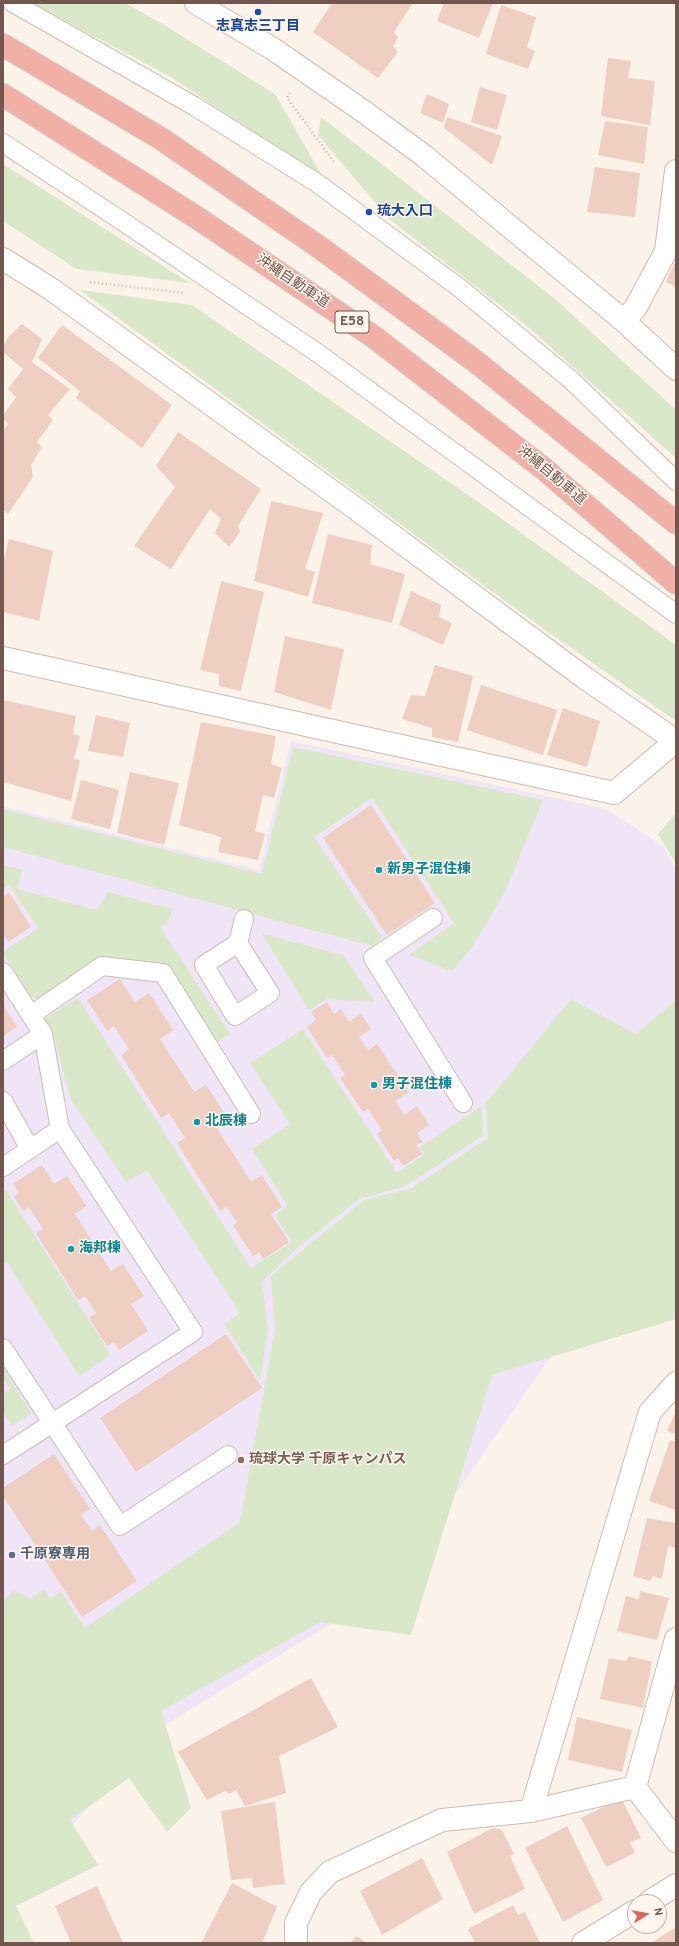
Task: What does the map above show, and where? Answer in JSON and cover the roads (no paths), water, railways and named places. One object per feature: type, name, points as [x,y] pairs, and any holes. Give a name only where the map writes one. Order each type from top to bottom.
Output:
[{"type":"highway","points":[[3,45],[160,138],[319,247],[475,361],[676,522]]},
{"type":"highway","name":"沖縄自動車道","points":[[3,95],[199,219],[374,337],[544,469],[676,583]]},
{"type":"street","points":[[196,3],[273,49],[422,155],[624,321],[676,369]]},
{"type":"street","points":[[624,321],[636,307],[666,251],[676,171]]},
{"type":"street","points":[[3,259],[51,289],[355,508],[585,678],[676,741],[614,793],[3,658]]},
{"type":"street","points":[[531,1811],[650,1412],[676,1383]]},
{"type":"street","points":[[635,1787],[676,1639]]},
{"type":"street","points":[[296,1943],[296,1924],[311,1892],[330,1872],[442,1820],[531,1811],[635,1787]]},
{"type":"street","points":[[635,1787],[676,1842]]},
{"type":"street","points":[[662,1894],[676,1885]]},
{"type":"street","points":[[583,1943],[627,1916]]},
{"type":"lane","points":[[13,3],[194,106],[317,183],[461,290],[571,380],[676,480]]},
{"type":"lane","points":[[3,143],[116,217],[319,354],[676,614]]},
{"type":"lane","points":[[433,918],[373,958],[463,1103]]},
{"type":"lane","points":[[238,943],[244,919]]},
{"type":"lane","points":[[31,1015],[102,966],[163,973],[251,1114]]},
{"type":"lane","points":[[3,972],[43,1034],[60,1129],[193,1332],[3,1455]]},
{"type":"lane","points":[[3,1061],[43,1034]]},
{"type":"lane","points":[[3,1101],[30,1149]]},
{"type":"lane","points":[[3,1167],[60,1129]]},
{"type":"lane","points":[[3,1348],[120,1526],[228,1455]]},
{"type":"place","name":"志真志三丁目","points":[[258,12]]},
{"type":"place","name":"琉大入口","points":[[369,212]]},
{"type":"place","name":"新男子混住棟","points":[[379,870]]},
{"type":"place","name":"男子混住棟","points":[[374,1085]]},
{"type":"place","name":"北辰棟","points":[[197,1122]]},
{"type":"place","name":"海邦棟","points":[[71,1249]]},
{"type":"place","name":"琉球大学 千原キャンパス","points":[[241,1460]]},
{"type":"place","name":"千原寮専用","points":[[12,1555]]}]
